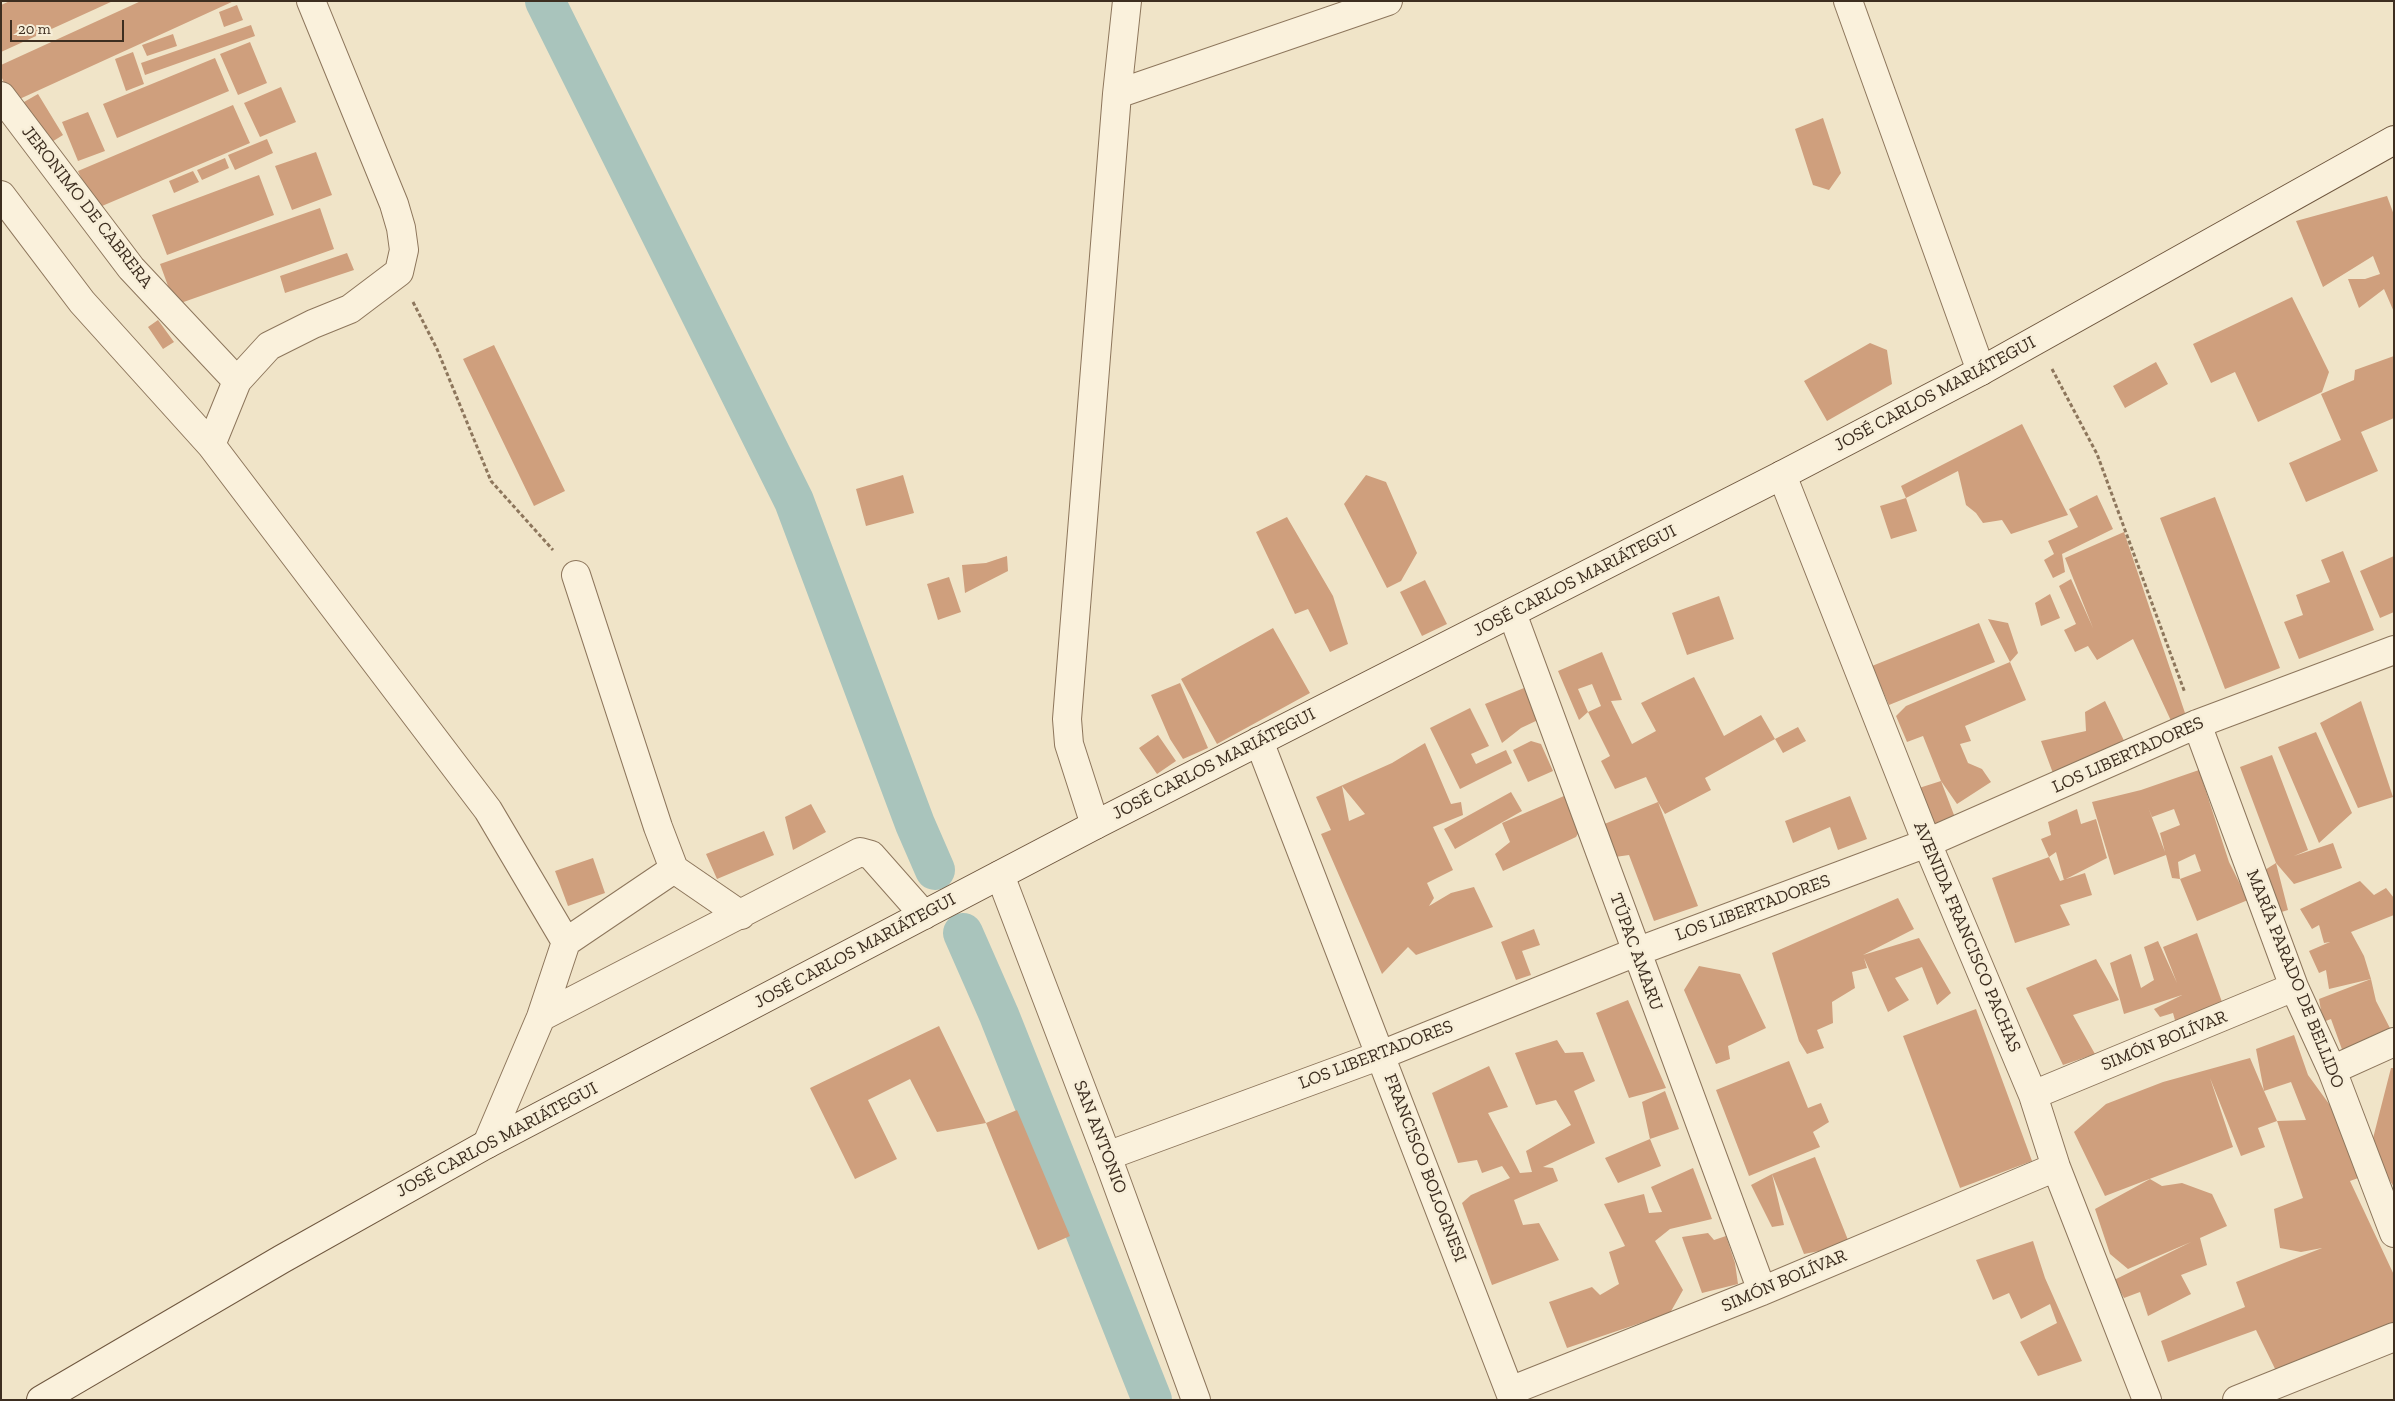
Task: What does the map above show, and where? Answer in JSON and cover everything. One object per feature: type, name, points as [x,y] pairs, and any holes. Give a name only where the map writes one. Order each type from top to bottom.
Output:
[{"type":"street","points":[[211,445],[237,381],[269,346],[313,324],[350,309],[398,272],[404,250],[401,228],[394,204],[311,1]]},
{"type":"street","points":[[1095,825],[1070,744],[1067,719],[1117,94],[1127,1]]},
{"type":"street","points":[[1117,94],[1388,1]]},
{"type":"street","points":[[1848,1],[1981,372]]},
{"type":"street","name":"JERONIMO DE CABRERA","points":[[1,96],[131,268],[237,381]]},
{"type":"street","name":"JOSÉ CARLOS MARIÁTEGUI","points":[[41,1400],[282,1259],[487,1144],[1095,825],[1981,372],[2394,140]]},
{"type":"street","points":[[1,195],[82,302],[211,445],[488,810],[566,942]]},
{"type":"street","name":"AVENIDA FRANCISCO PACHAS","points":[[1782,475],[1927,844],[2033,1095],[2056,1167],[2147,1400]]},
{"type":"street","points":[[576,575],[658,827],[674,868],[741,916]]},
{"type":"street","name":"TÚPAC AMARU","points":[[1512,612],[1762,1291]]},
{"type":"street","name":"LOS LIBERTADORES","points":[[1107,1156],[1381,1055],[1636,952],[1927,844],[2197,724],[2394,650]]},
{"type":"street","name":"MARÍA PARADO DE BELLIDO","points":[[2197,724],[2294,987],[2332,1070],[2394,1233]]},
{"type":"street","name":"FRANCISCO BOLOGNESI","points":[[1259,741],[1512,1395]]},
{"type":"street","points":[[541,1017],[741,916],[860,852],[872,856],[924,915]]},
{"type":"street","points":[[487,1144],[541,1017],[566,942],[674,868]]},
{"type":"street","name":"SAN ANTONIO","points":[[1000,875],[1107,1156],[1196,1400]]},
{"type":"street","name":"SIMÓN BOLÍVAR","points":[[2033,1095],[2294,987]]},
{"type":"street","points":[[2332,1070],[2394,1042]]},
{"type":"street","name":"SIMÓN BOLÍVAR","points":[[1512,1395],[2056,1167]]},
{"type":"street","points":[[2237,1400],[2394,1337]]},
{"type":"path","points":[[398,272],[437,349],[491,481],[576,575]]},
{"type":"path","points":[[2037,340],[2097,454],[2197,724]]},
{"type":"building","points":[[10,1],[113,1],[1,52],[1,5]]},
{"type":"building","points":[[141,1],[234,1],[13,102],[1,76],[1,65]]},
{"type":"building","points":[[237,5],[243,20],[224,27],[219,12]]},
{"type":"building","points":[[251,25],[255,36],[145,75],[141,63]]},
{"type":"building","points":[[173,34],[177,46],[147,56],[142,45]]},
{"type":"building","points":[[250,42],[267,83],[238,95],[220,54]]},
{"type":"building","points":[[133,52],[144,84],[126,91],[115,59]]},
{"type":"building","points":[[215,58],[229,91],[117,138],[103,104]]},
{"type":"building","points":[[281,87],[296,122],[260,137],[244,103]]},
{"type":"building","points":[[38,94],[63,135],[42,148],[17,106]]},
{"type":"building","points":[[233,105],[250,143],[95,209],[78,171]]},
{"type":"building","points":[[88,112],[105,151],[78,161],[62,122]]},
{"type":"building","points":[[1823,118],[1841,173],[1829,190],[1813,185],[1795,129]]},
{"type":"building","points":[[267,139],[273,153],[235,170],[228,155]]},
{"type":"building","points":[[316,152],[332,195],[292,210],[275,166]]},
{"type":"building","points":[[225,158],[229,168],[202,180],[197,170]]},
{"type":"building","points":[[193,171],[199,182],[174,193],[169,181]]},
{"type":"building","points":[[259,175],[274,215],[167,255],[152,215]]},
{"type":"building","points":[[2387,196],[2394,215],[2394,312],[2384,289],[2359,308],[2348,279],[2365,279],[2380,274],[2373,256],[2323,287],[2296,221]]},
{"type":"building","points":[[320,208],[334,249],[175,305],[160,264]]},
{"type":"building","points":[[347,253],[354,270],[285,293],[280,276]]},
{"type":"building","points":[[2292,297],[2329,372],[2322,392],[2258,422],[2235,372],[2211,383],[2193,344]]},
{"type":"building","points":[[158,320],[174,342],[163,349],[148,327]]},
{"type":"building","points":[[1870,343],[1887,350],[1892,384],[1827,421],[1804,381]]},
{"type":"building","points":[[494,345],[565,491],[534,506],[463,359]]},
{"type":"building","points":[[2394,356],[2394,418],[2361,432],[2378,471],[2306,502],[2289,463],[2341,440],[2321,394],[2354,380],[2355,370]]},
{"type":"building","points":[[2156,362],[2168,384],[2125,408],[2113,386]]},
{"type":"building","points":[[2022,424],[2068,515],[2011,534],[2002,520],[1983,523],[1976,513],[1966,505],[1958,471],[1906,498],[1901,486]]},
{"type":"building","points":[[903,475],[914,513],[866,526],[856,489]]},
{"type":"building","points":[[1366,475],[1386,482],[1417,553],[1401,581],[1387,588],[1344,504]]},
{"type":"building","points":[[2097,495],[2113,529],[2062,554],[2065,572],[2053,578],[2044,560],[2054,554],[2048,541],[2078,527],[2069,509]]},
{"type":"building","points":[[2215,497],[2280,668],[2225,689],[2160,518]]},
{"type":"building","points":[[1906,498],[1917,531],[1891,539],[1880,506]]},
{"type":"building","points":[[1287,517],[1333,596],[1348,644],[1330,652],[1308,609],[1295,614],[1256,532]]},
{"type":"building","points":[[2124,532],[2185,713],[2173,725],[2133,639],[2097,660],[2088,646],[2075,652],[2064,630],[2076,624],[2059,586],[2071,579],[2093,628],[2065,558]]},
{"type":"building","points":[[2343,551],[2374,630],[2299,659],[2284,622],[2303,615],[2296,595],[2330,582],[2321,560]]},
{"type":"building","points":[[1007,556],[1008,571],[965,593],[962,565],[986,563]]},
{"type":"building","points":[[2394,556],[2394,612],[2380,618],[2360,571]]},
{"type":"building","points":[[949,577],[961,612],[938,620],[927,584]]},
{"type":"building","points":[[1425,580],[1447,624],[1422,636],[1400,592]]},
{"type":"building","points":[[2050,594],[2060,618],[2041,626],[2035,603]]},
{"type":"building","points":[[1719,596],[1734,639],[1687,655],[1672,613]]},
{"type":"building","points":[[1988,619],[2008,623],[2018,653],[2010,662]]},
{"type":"building","points":[[1979,623],[1995,662],[1889,705],[1872,666]]},
{"type":"building","points":[[1273,628],[1310,693],[1217,744],[1181,679]]},
{"type":"building","points":[[1602,652],[1622,700],[1611,701],[1632,744],[1656,731],[1641,703],[1694,677],[1724,736],[1761,715],[1775,739],[1705,778],[1711,790],[1665,814],[1646,777],[1615,789],[1601,761],[1610,756],[1588,712],[1579,720],[1558,671]],"holes":[[[1592,684],[1601,706],[1588,712],[1578,689]]]},
{"type":"building","points":[[2010,662],[2026,700],[1965,726],[1971,741],[1960,744],[1968,763],[1982,769],[1991,782],[1957,804],[1941,781],[1923,736],[1907,742],[1896,716],[1906,706]]},
{"type":"building","points":[[1180,683],[1208,748],[1183,759],[1170,739],[1151,695]]},
{"type":"building","points":[[1524,688],[1538,720],[1521,728],[1502,743],[1485,704]]},
{"type":"building","points":[[2105,701],[2129,751],[2057,784],[2041,741],[2086,731],[2085,712]]},
{"type":"building","points":[[2361,701],[2393,797],[2358,808],[2320,723]]},
{"type":"building","points":[[1470,708],[1489,746],[1471,754],[1476,764],[1506,750],[1512,763],[1460,789],[1430,728]]},
{"type":"building","points":[[1798,727],[1806,741],[1783,753],[1775,739]]},
{"type":"building","points":[[2316,732],[2352,813],[2319,843],[2278,747]]},
{"type":"building","points":[[1158,735],[1176,761],[1157,774],[1139,748]]},
{"type":"building","points":[[1531,741],[1541,744],[1553,771],[1528,782],[1513,750]]},
{"type":"building","points":[[1425,743],[1451,804],[1461,802],[1463,815],[1433,827],[1453,870],[1427,883],[1434,898],[1429,906],[1451,893],[1474,887],[1493,927],[1416,955],[1408,947],[1382,974],[1321,834],[1331,830],[1316,797],[1392,763]],"holes":[[[1342,786],[1365,814],[1349,821]]]},
{"type":"building","points":[[2272,755],[2308,850],[2294,856],[2333,843],[2342,868],[2294,884],[2276,863],[2240,767]]},
{"type":"building","points":[[2199,770],[2229,862],[2248,900],[2197,921],[2180,879],[2172,878],[2166,855],[2114,875],[2092,802],[2141,790]],"holes":[[[2148,807],[2152,817],[2174,809],[2180,825],[2160,833],[2165,852]],[[2195,854],[2201,871],[2180,879],[2178,862]]]},
{"type":"building","points":[[1941,781],[1959,828],[1939,836],[1919,788]]},
{"type":"building","points":[[1511,792],[1522,811],[1455,849],[1444,829]]},
{"type":"building","points":[[1564,796],[1573,804],[1581,828],[1576,837],[1503,871],[1495,854],[1510,842],[1502,823]]},
{"type":"building","points":[[1850,796],[1867,839],[1838,850],[1830,827],[1793,843],[1785,821]]},
{"type":"building","points":[[1658,802],[1698,906],[1654,921],[1629,855],[1615,857],[1602,825]]},
{"type":"building","points":[[811,804],[826,832],[793,850],[785,817]]},
{"type":"building","points":[[2077,809],[2081,824],[2096,819],[2107,858],[2064,880],[2056,852],[2049,857],[2041,839],[2051,835],[2048,822]]},
{"type":"building","points":[[764,831],[774,855],[717,879],[706,854]]},
{"type":"building","points":[[2049,857],[2060,881],[2085,873],[2092,895],[2060,905],[2070,925],[2015,943],[1992,878]]},
{"type":"building","points":[[593,858],[605,893],[568,906],[555,871]]},
{"type":"building","points":[[2276,863],[2288,910],[2278,913],[2260,873]]},
{"type":"building","points":[[2360,881],[2374,895],[2386,888],[2394,898],[2394,915],[2351,932],[2364,956],[2371,979],[2329,989],[2326,970],[2319,973],[2309,951],[2330,942],[2324,943],[2319,925],[2312,929],[2300,909]]},
{"type":"building","points":[[1898,898],[1914,929],[1863,955],[1919,938],[1951,993],[1937,1005],[1922,967],[1895,978],[1909,1000],[1888,1012],[1864,958],[1867,968],[1852,972],[1855,988],[1832,1002],[1833,1023],[1817,1030],[1824,1048],[1807,1054],[1799,1041],[1772,953]]},
{"type":"building","points":[[1534,929],[1540,945],[1522,951],[1531,975],[1516,980],[1501,942]]},
{"type":"building","points":[[2197,933],[2226,1013],[2176,1024],[2173,1013],[2160,1017],[2154,1009],[2182,995],[2124,1014],[2110,963],[2131,954],[2141,988],[2154,980],[2144,947],[2158,941],[2177,983],[2163,947]]},
{"type":"building","points":[[2096,959],[2119,1000],[2073,1015],[2095,1054],[2063,1065],[2026,988]]},
{"type":"building","points":[[1699,966],[1740,974],[1766,1028],[1728,1046],[1730,1059],[1716,1064],[1684,990]]},
{"type":"building","points":[[2371,979],[2376,1001],[2393,1034],[2344,1055],[2331,1019],[2323,1022],[2319,999]]},
{"type":"building","points":[[1628,1000],[1666,1088],[1629,1098],[1596,1013]]},
{"type":"building","points":[[1976,1009],[2032,1161],[1960,1188],[1903,1036]]},
{"type":"building","points":[[939,1026],[986,1123],[937,1132],[910,1079],[868,1100],[897,1159],[855,1179],[810,1088]]},
{"type":"building","points":[[2294,1035],[2308,1075],[2340,1119],[2361,1177],[2350,1181],[2394,1275],[2394,1331],[2281,1381],[2256,1330],[2168,1362],[2161,1341],[2245,1307],[2236,1282],[2322,1248],[2301,1252],[2280,1248],[2274,1209],[2303,1198],[2277,1121],[2306,1120],[2291,1082],[2264,1091],[2256,1049]]},
{"type":"building","points":[[1557,1040],[1565,1053],[1583,1052],[1595,1081],[1574,1091],[1595,1143],[1543,1167],[1553,1168],[1558,1181],[1514,1200],[1523,1225],[1539,1223],[1559,1260],[1492,1285],[1462,1203],[1471,1195],[1510,1178],[1502,1166],[1482,1173],[1477,1160],[1458,1163],[1432,1093],[1489,1066],[1508,1107],[1488,1113],[1520,1173],[1532,1172],[1526,1151],[1571,1125],[1556,1100],[1536,1105],[1515,1053]]},
{"type":"building","points":[[2250,1058],[2277,1121],[2258,1128],[2265,1147],[2241,1156],[2210,1078],[2233,1147],[2105,1196],[2074,1132],[2106,1104],[2163,1082]]},
{"type":"building","points":[[1789,1061],[1808,1108],[1821,1103],[1829,1122],[1813,1132],[1820,1147],[1749,1176],[1716,1090]]},
{"type":"building","points":[[2391,1068],[2394,1068],[2394,1187],[2370,1150]]},
{"type":"building","points":[[1665,1091],[1679,1129],[1650,1139],[1642,1102]]},
{"type":"building","points":[[1017,1110],[1070,1236],[1038,1250],[986,1123]]},
{"type":"building","points":[[1650,1139],[1661,1166],[1618,1183],[1605,1158]]},
{"type":"building","points":[[1815,1157],[1850,1245],[1804,1254],[1772,1174]]},
{"type":"building","points":[[1693,1168],[1712,1219],[1670,1229],[1655,1241],[1683,1290],[1670,1313],[1567,1348],[1549,1302],[1592,1287],[1600,1295],[1619,1284],[1609,1252],[1625,1246],[1604,1204],[1644,1194],[1649,1213],[1662,1212],[1651,1187]]},
{"type":"building","points":[[1772,1174],[1784,1225],[1772,1227],[1751,1185]]},
{"type":"building","points":[[2150,1179],[2162,1186],[2182,1183],[2212,1194],[2227,1226],[2200,1238],[2207,1265],[2181,1275],[2191,1294],[2148,1316],[2140,1292],[2124,1298],[2114,1280],[2191,1242],[2128,1269],[2110,1254],[2095,1209]]},
{"type":"building","points":[[1708,1233],[1714,1240],[1726,1236],[1735,1263],[1738,1284],[1702,1293],[1682,1237]]},
{"type":"building","points":[[2033,1241],[2045,1278],[2082,1361],[2038,1376],[2020,1342],[2057,1323],[2050,1304],[2021,1319],[2009,1293],[1993,1300],[1976,1260]]},
{"type":"waterway","points":[[545,1],[794,501],[915,824],[935,870]]},
{"type":"waterway","points":[[963,933],[999,1015],[1152,1400]]}]
